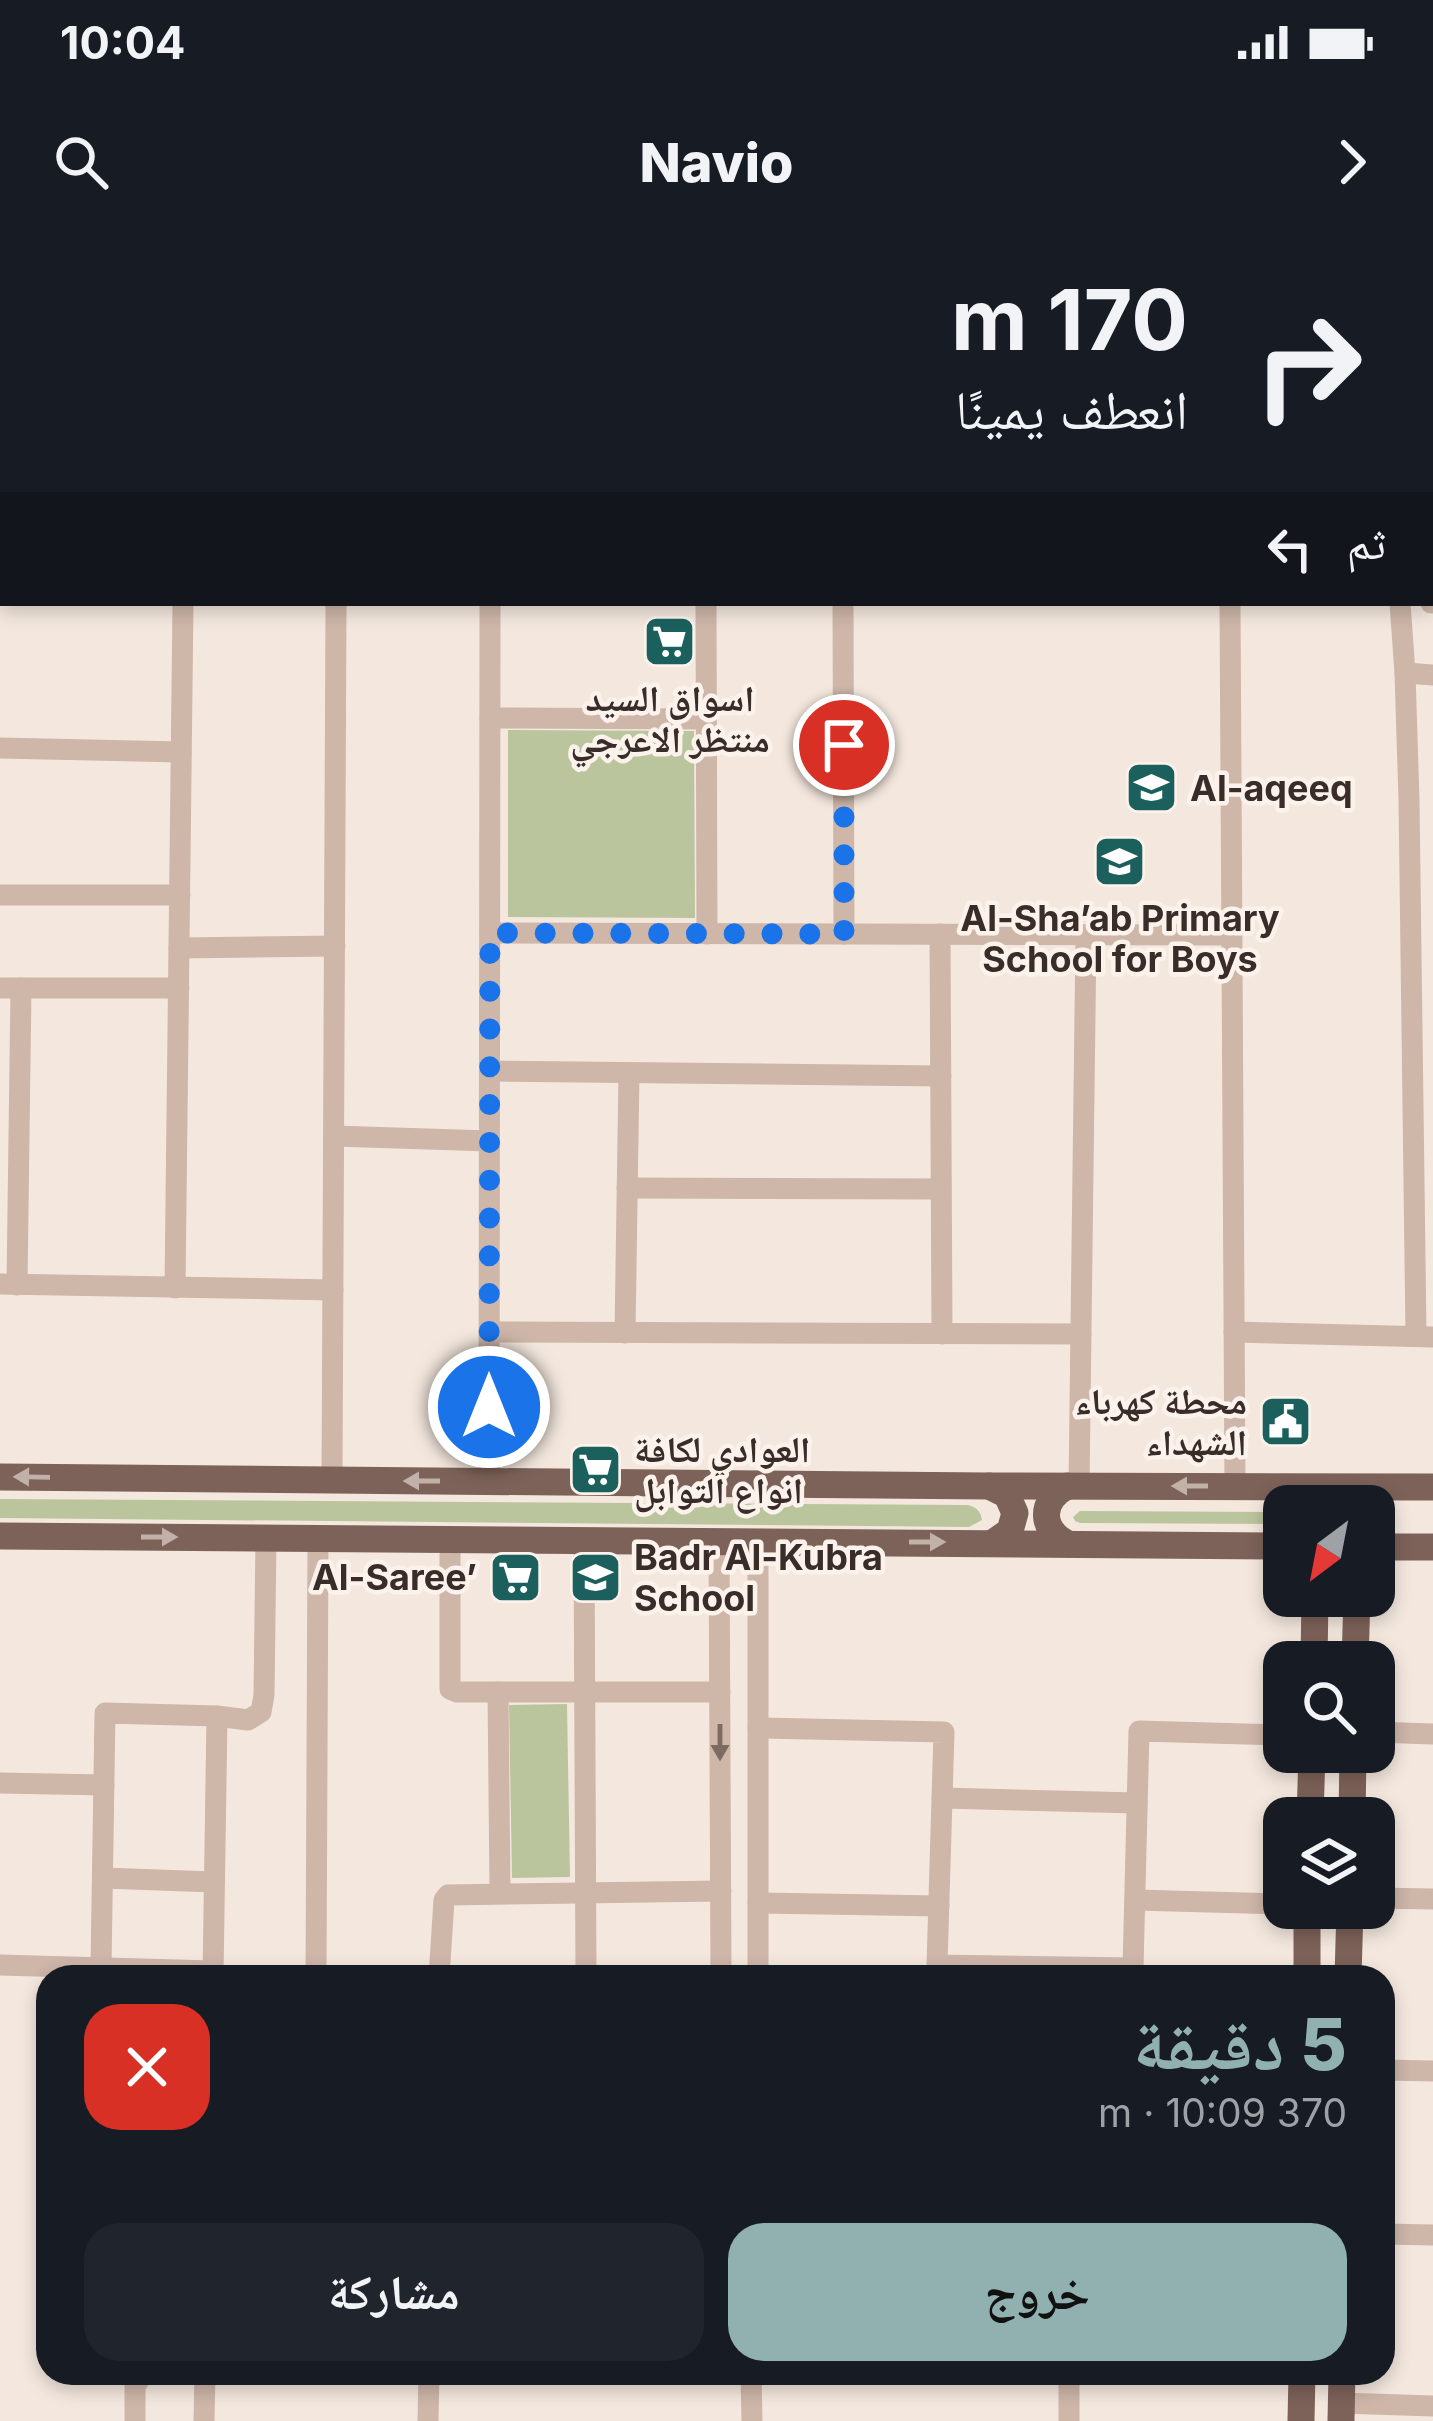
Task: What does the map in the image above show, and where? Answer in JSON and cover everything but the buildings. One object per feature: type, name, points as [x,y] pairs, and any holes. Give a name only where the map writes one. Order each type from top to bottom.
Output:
[{"type":"main road","points":[[0,1477],[1433,1487]]},
{"type":"main road","points":[[989,1486],[1007,1495],[1015,1513],[1010,1532],[994,1542]]},
{"type":"main road","points":[[1068,1544],[1048,1528],[1046,1511],[1052,1495],[1073,1486]]},
{"type":"main road","points":[[0,1536],[1263,1546]]},
{"type":"main road","points":[[1395,1547],[1433,1547]]},
{"type":"main road","points":[[1307,1929],[1307,1965]]},
{"type":"main road","points":[[1348,1965],[1349,1929]]},
{"type":"main road","points":[[1301,2421],[1302,2385]]},
{"type":"street","points":[[175,1288],[183,606]]},
{"type":"street","points":[[332,1480],[336,606]]},
{"type":"street","points":[[489,1481],[490,606]]},
{"type":"street","points":[[706,606],[707,934]]},
{"type":"street","points":[[843,606],[844,934]]},
{"type":"street","points":[[1230,606],[1235,1486]]},
{"type":"street","points":[[1234,1332],[1425,1336],[1422,882],[1400,606]]},
{"type":"street","points":[[1405,673],[1433,675]]},
{"type":"street","points":[[490,718],[706,719]]},
{"type":"street","points":[[0,748],[181,752]]},
{"type":"street","points":[[0,895],[180,896]]},
{"type":"street","points":[[490,933],[1232,935]]},
{"type":"street","points":[[940,934],[942,1334]]},
{"type":"street","points":[[1073,1486],[1081,1334],[1087,935]]},
{"type":"street","points":[[179,947],[335,946]]},
{"type":"street","points":[[178,988],[10,988],[9,1285],[333,1290]]},
{"type":"street","points":[[490,1071],[941,1076]]},
{"type":"street","points":[[625,1333],[629,1072]]},
{"type":"street","points":[[334,1136],[489,1141]]},
{"type":"street","points":[[627,1188],[941,1189]]},
{"type":"street","points":[[489,1332],[1081,1334]]},
{"type":"street","points":[[101,1965],[105,1713],[248,1720],[261,1712],[266,1538]]},
{"type":"street","points":[[316,1965],[318,1538]]},
{"type":"street","points":[[450,1539],[450,1689],[720,1692]]},
{"type":"street","points":[[584,1540],[586,1965]]},
{"type":"street","points":[[719,1541],[721,1965]]},
{"type":"street","points":[[758,1542],[758,1965]]},
{"type":"street","points":[[498,1692],[500,1892]]},
{"type":"street","points":[[213,1965],[217,1716]]},
{"type":"street","points":[[758,1728],[944,1732],[938,1965]]},
{"type":"street","points":[[1133,1965],[1139,1731],[1263,1734]]},
{"type":"street","points":[[1395,1733],[1433,1734]]},
{"type":"street","points":[[0,1783],[104,1785]]},
{"type":"street","points":[[942,1798],[1137,1803]]},
{"type":"street","points":[[720,1837],[758,1838]]},
{"type":"street","points":[[103,1878],[214,1882]]},
{"type":"street","points":[[440,1965],[443,1900],[448,1895],[721,1892]]},
{"type":"street","points":[[1395,1898],[1433,1899]]},
{"type":"street","points":[[1135,1900],[1263,1903]]},
{"type":"street","points":[[758,1904],[939,1906]]},
{"type":"street","points":[[0,1965],[36,1966]]},
{"type":"street","points":[[1395,2070],[1433,2071]]},
{"type":"street","points":[[1395,2234],[1433,2235]]},
{"type":"street","points":[[135,2421],[136,2385]]},
{"type":"street","points":[[204,2421],[205,2385]]},
{"type":"street","points":[[428,2421],[429,2385]]},
{"type":"street","points":[[751,2385],[752,2421]]},
{"type":"street","points":[[1069,2421],[1070,2385]]},
{"type":"street","points":[[1341,2412],[1433,2406]]},
{"type":"green space","points":[[508,730],[694,731],[695,918],[508,917]]},
{"type":"green space","points":[[0,1499],[968,1505],[978,1510],[982,1520],[969,1527],[0,1518]]},
{"type":"green space","points":[[1080,1511],[1263,1512],[1263,1524],[1080,1523],[1073,1517]]},
{"type":"green space","points":[[567,1704],[570,1877],[512,1878],[509,1705]]},
{"type":"place","name":"اسواق السيد منتظر الاعرجي","points":[[670,642]]},
{"type":"place","name":"Al-aqeeq","points":[[1151,788]]},
{"type":"place","name":"Al-Sha’ab Primary School for Boys","points":[[1120,862]]},
{"type":"place","name":"محطة كهرباء الشهداء","points":[[1286,1422]]},
{"type":"place","name":"العوادي لكافة انواع التوابل","points":[[595,1470]]},
{"type":"place","name":"Al-Saree’","points":[[516,1577]]},
{"type":"place","name":"Badr Al-Kubra School","points":[[595,1578]]},
{"type":"route","points":[[489,1407],[490,933],[844,934],[844,745]]}]
